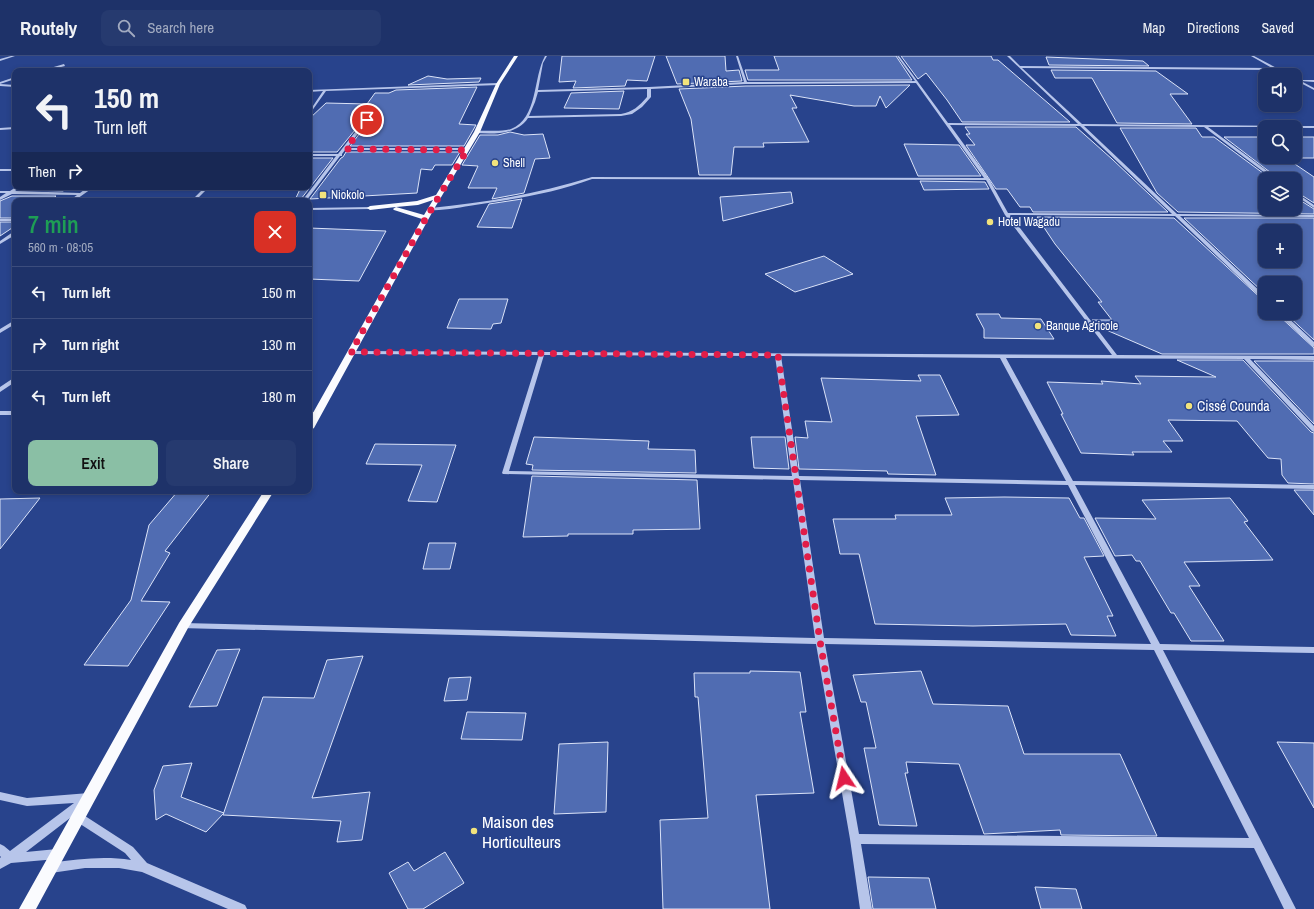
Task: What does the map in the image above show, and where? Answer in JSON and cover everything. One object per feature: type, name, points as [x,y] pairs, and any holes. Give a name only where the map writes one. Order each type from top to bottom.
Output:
[{"type":"main road","points":[[312,423],[431,209],[477,132],[498,84],[516,56]]},
{"type":"main road","points":[[370,208],[418,203],[439,196]]},
{"type":"main road","points":[[370,208],[401,210],[426,218]]},
{"type":"main road","points":[[27,909],[51,868],[183,626],[267,494]]},
{"type":"street","points":[[0,60],[14,56]]},
{"type":"street","points":[[477,132],[511,130],[520,126],[528,117],[536,91],[542,63],[546,56]]},
{"type":"street","points":[[737,56],[746,83]]},
{"type":"street","points":[[898,56],[987,179],[1007,214],[1116,357]]},
{"type":"street","points":[[1008,56],[1258,292]]},
{"type":"street","points":[[1252,56],[1273,68]]},
{"type":"street","points":[[53,68],[64,65]]},
{"type":"street","points":[[1019,67],[1258,69]]},
{"type":"street","points":[[0,84],[12,79]]},
{"type":"street","points":[[1302,80],[1314,81]]},
{"type":"street","points":[[536,91],[649,88],[746,83],[917,82]]},
{"type":"street","points":[[1302,83],[1314,89]]},
{"type":"street","points":[[0,84],[12,86]]},
{"type":"street","points":[[312,91],[498,84]]},
{"type":"street","points":[[528,117],[610,116],[631,113],[641,106],[649,97],[649,88]]},
{"type":"street","points":[[312,110],[325,91]]},
{"type":"street","points":[[306,198],[346,149],[374,110]]},
{"type":"street","points":[[947,124],[1258,127]]},
{"type":"street","points":[[1204,126],[1266,172]]},
{"type":"street","points":[[1302,127],[1314,127]]},
{"type":"street","points":[[0,129],[12,128]]},
{"type":"street","points":[[346,149],[467,150]]},
{"type":"street","points":[[312,155],[341,155]]},
{"type":"street","points":[[0,170],[12,170]]},
{"type":"street","points":[[431,209],[466,206],[543,192],[577,184],[592,178],[987,179]]},
{"type":"street","points":[[0,199],[14,190]]},
{"type":"street","points":[[76,198],[88,190]]},
{"type":"street","points":[[196,198],[205,190]]},
{"type":"street","points":[[0,192],[82,194]]},
{"type":"street","points":[[1302,198],[1314,207]]},
{"type":"street","points":[[312,209],[370,208]]},
{"type":"street","points":[[1007,214],[1314,216]]},
{"type":"street","points":[[0,220],[12,220]]},
{"type":"street","points":[[0,243],[12,235]]},
{"type":"street","points":[[1287,320],[1314,345]]},
{"type":"street","points":[[0,331],[12,324]]},
{"type":"street","points":[[351,352],[1314,358]]},
{"type":"street","points":[[542,353],[505,473],[1314,487]]},
{"type":"street","points":[[778,355],[820,641],[866,909]]},
{"type":"street","points":[[1002,356],[1072,483],[1158,647],[1290,909]]},
{"type":"street","points":[[1246,358],[1314,430]]},
{"type":"street","points":[[0,390],[12,381]]},
{"type":"street","points":[[0,413],[12,413]]},
{"type":"street","points":[[312,414],[318,414]]},
{"type":"street","points":[[183,626],[820,641],[1314,650]]},
{"type":"street","points":[[0,796],[27,802],[89,797]]},
{"type":"street","points":[[0,864],[89,797]]},
{"type":"street","points":[[78,817],[129,850],[143,867]]},
{"type":"street","points":[[855,838],[1257,843]]},
{"type":"street","points":[[0,849],[9,858],[58,854]]},
{"type":"street","points":[[51,868],[85,863],[119,863],[143,867],[242,909]]},
{"type":"building","points":[[562,56],[655,56],[647,81],[627,80],[625,86],[573,88],[576,81],[559,82]]},
{"type":"building","points":[[666,56],[725,56],[726,71],[739,70],[742,81],[677,84]]},
{"type":"building","points":[[774,56],[896,56],[912,80],[748,80],[745,70],[779,70]]},
{"type":"building","points":[[901,56],[991,56],[993,60],[998,60],[1070,122],[962,122],[926,73],[918,79]]},
{"type":"building","points":[[1046,57],[1143,61],[1149,66],[1049,65]]},
{"type":"building","points":[[1051,70],[1156,71],[1188,94],[1170,94],[1192,124],[1117,123],[1092,78],[1055,78]]},
{"type":"building","points":[[428,76],[447,79],[481,78],[479,82],[408,85]]},
{"type":"building","points":[[910,85],[886,108],[880,96],[876,106],[854,106],[790,95],[797,108],[792,108],[809,142],[763,143],[764,147],[734,147],[731,175],[699,175],[691,119],[679,89],[746,86]]},
{"type":"building","points":[[477,87],[459,124],[476,125],[464,146],[350,146],[377,111],[373,108],[337,152],[312,152],[312,116],[326,103],[367,104],[375,93],[389,93],[396,90]]},
{"type":"building","points":[[624,91],[619,109],[564,108],[571,93]]},
{"type":"building","points":[[965,127],[1076,127],[1168,212],[1033,212],[1030,207],[1020,207],[1007,189],[996,189],[966,145],[975,145],[966,134],[970,134]]},
{"type":"building","points":[[1120,128],[1196,128],[1202,137],[1214,137],[1262,172],[1258,172],[1258,213],[1178,212],[1157,193]]},
{"type":"building","points":[[510,132],[524,135],[543,134],[550,158],[535,159],[524,193],[492,199],[497,188],[468,188],[478,166],[462,165],[480,135],[498,135]]},
{"type":"building","points":[[1224,137],[1258,137],[1258,163]]},
{"type":"building","points":[[1302,137],[1314,137],[1314,158],[1302,158]]},
{"type":"building","points":[[904,144],[959,145],[981,176],[918,176]]},
{"type":"building","points":[[346,152],[460,152],[452,165],[435,165],[432,170],[421,169],[417,193],[311,198]]},
{"type":"building","points":[[312,158],[333,158],[312,185]]},
{"type":"building","points":[[1259,164],[1295,164],[1314,177],[1314,203],[1302,195],[1302,172],[1270,172]]},
{"type":"building","points":[[920,181],[985,182],[989,189],[924,190]]},
{"type":"building","points":[[20,190],[64,190],[63,191]]},
{"type":"building","points":[[300,190],[308,190],[302,198],[296,198]]},
{"type":"building","points":[[791,192],[793,203],[723,221],[720,197]]},
{"type":"building","points":[[12,196],[56,196],[54,198],[12,198],[12,218],[0,218],[0,201]]},
{"type":"building","points":[[522,199],[512,228],[477,227],[489,204]]},
{"type":"building","points":[[1302,201],[1314,209],[1314,214],[1302,214]]},
{"type":"building","points":[[1037,217],[1174,218],[1258,296],[1258,320],[1284,320],[1314,348],[1314,354],[1162,354],[1097,326],[1092,320],[1112,320],[1098,302],[1102,302],[1055,244]]},
{"type":"building","points":[[1184,218],[1314,218],[1314,340],[1293,320],[1302,320],[1302,276],[1258,276],[1258,287]]},
{"type":"building","points":[[0,222],[12,222],[12,228],[0,236]]},
{"type":"building","points":[[312,228],[386,231],[359,281],[312,279]]},
{"type":"building","points":[[824,256],[853,274],[795,292],[765,274]]},
{"type":"building","points":[[459,299],[508,299],[501,323],[493,324],[491,329],[447,328]]},
{"type":"building","points":[[976,314],[999,314],[1001,318],[1041,319],[1054,339],[984,338],[984,329]]},
{"type":"building","points":[[1177,360],[1243,360],[1311,432],[1314,433],[1314,484],[1288,483],[1282,475],[1281,459],[1268,458],[1237,421],[1168,420],[1183,441],[1163,441],[1172,452],[1132,452],[1134,455],[1081,453],[1047,382],[1103,384],[1101,381],[1141,384],[1135,376],[1216,377]]},
{"type":"building","points":[[1254,361],[1314,361],[1314,424]]},
{"type":"building","points":[[918,375],[940,375],[959,415],[916,416],[936,475],[888,474],[887,471],[799,469],[795,437],[808,438],[805,421],[832,422],[821,378],[921,381]]},
{"type":"building","points":[[534,437],[649,441],[648,449],[695,450],[696,473],[532,470],[533,465],[526,464]]},
{"type":"building","points":[[751,437],[785,437],[789,469],[754,468]]},
{"type":"building","points":[[375,444],[456,445],[437,502],[408,501],[422,465],[366,464]]},
{"type":"building","points":[[532,476],[697,480],[700,529],[633,530],[633,534],[568,534],[568,536],[523,537]]},
{"type":"building","points":[[1294,490],[1314,490],[1314,515]]},
{"type":"building","points":[[175,494],[210,494],[165,551],[170,553],[141,601],[170,602],[128,666],[84,665],[131,600],[149,525]]},
{"type":"building","points":[[40,498],[0,549],[0,499]]},
{"type":"building","points":[[945,498],[1069,498],[1080,518],[1084,518],[1104,556],[1084,557],[1113,616],[1107,616],[1116,636],[1071,635],[1066,624],[973,626],[875,624],[859,554],[840,554],[833,519],[896,519],[895,515],[952,515]]},
{"type":"building","points":[[1230,498],[1248,521],[1244,522],[1273,560],[1184,562],[1200,586],[1189,586],[1224,641],[1191,641],[1174,613],[1171,613],[1140,561],[1136,561],[1132,555],[1115,556],[1095,518],[1156,519],[1142,500]]},
{"type":"building","points":[[429,543],[456,543],[450,569],[423,569]]},
{"type":"building","points":[[240,649],[217,706],[189,707],[217,650]]},
{"type":"building","points":[[363,656],[312,798],[370,792],[362,840],[337,842],[341,821],[223,815],[263,697],[314,698],[327,660]]},
{"type":"building","points":[[750,671],[800,672],[806,712],[800,712],[814,793],[756,795],[770,909],[663,909],[660,820],[708,818],[698,697],[695,697],[694,673],[750,673]]},
{"type":"building","points":[[921,671],[933,704],[1008,706],[1024,754],[1120,754],[1157,836],[1061,835],[1060,830],[984,834],[959,764],[906,762],[908,773],[905,773],[917,826],[879,825],[864,748],[876,748],[866,702],[861,702],[853,675]]},
{"type":"building","points":[[471,677],[467,700],[444,701],[449,678]]},
{"type":"building","points":[[467,712],[526,713],[522,740],[461,739]]},
{"type":"building","points":[[608,742],[606,812],[554,814],[559,744]]},
{"type":"building","points":[[1277,742],[1314,743],[1314,808]]},
{"type":"building","points":[[192,763],[181,797],[224,813],[206,832],[166,814],[156,820],[154,790],[163,766]]},
{"type":"building","points":[[445,852],[464,883],[423,909],[408,909],[389,873],[408,862],[414,871]]},
{"type":"building","points":[[868,877],[929,878],[936,909],[873,909]]},
{"type":"building","points":[[1035,887],[1076,889],[1082,909],[1041,909]]},
{"type":"place","name":"Waraba","points":[[686,82]]},
{"type":"place","name":"Shell","points":[[495,163]]},
{"type":"place","name":"Niokolo","points":[[323,195]]},
{"type":"place","name":"Hotel Wagadu","points":[[990,222]]},
{"type":"place","name":"Banque Agricole","points":[[1038,326]]},
{"type":"place","name":"Cissé Counda","points":[[1189,406]]},
{"type":"place","name":"Maison des Horticulteurs","points":[[474,831]]},
{"type":"route","points":[[367,120],[346,149],[467,150],[426,218],[351,352],[778,355],[820,641],[844,778]]}]
